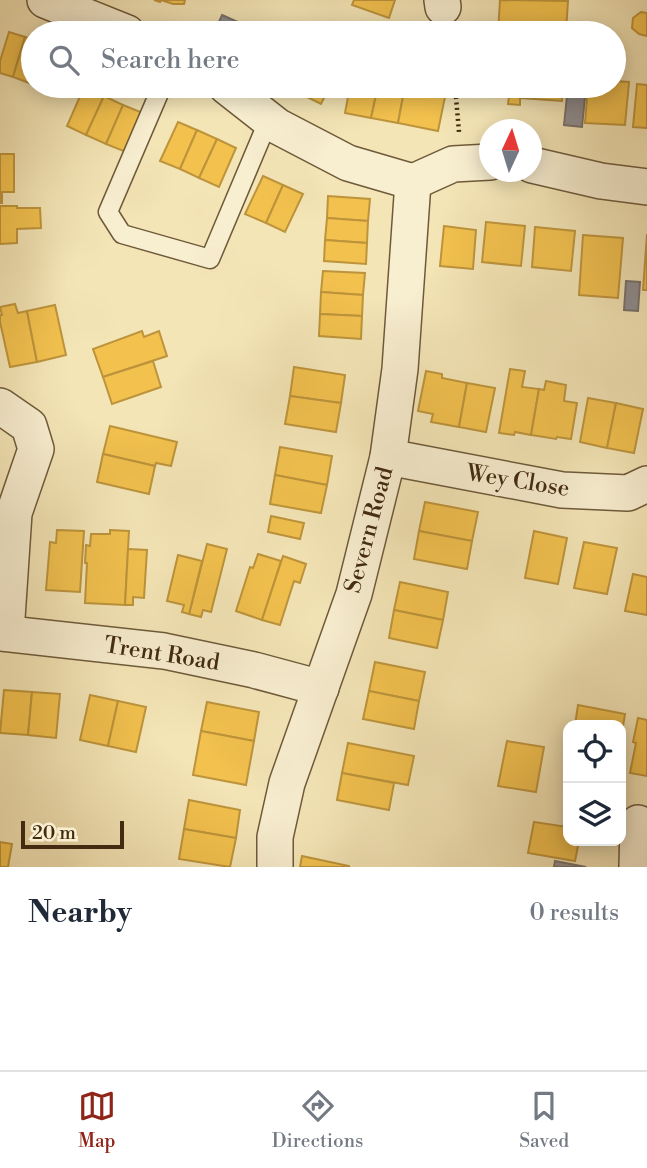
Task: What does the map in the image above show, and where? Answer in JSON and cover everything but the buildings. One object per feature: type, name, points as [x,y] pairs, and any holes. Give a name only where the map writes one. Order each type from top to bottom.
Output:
[{"type":"street","points":[[45,0],[97,21]]},
{"type":"street","points":[[242,98],[277,126],[348,163],[413,182],[453,164],[476,163]]},
{"type":"street","points":[[542,168],[601,181],[647,187]]},
{"type":"street","name":"Severn Road","points":[[275,867],[275,837],[287,783],[354,594],[388,457],[400,369],[413,182]]},
{"type":"street","points":[[0,406],[29,426],[36,449],[14,513],[3,633]]},
{"type":"street","name":"Wey Close","points":[[388,457],[562,490],[628,493],[647,484]]},
{"type":"street","name":"Trent Road","points":[[3,633],[164,651],[254,670],[321,688]]},
{"type":"street","points":[[637,867],[638,822]]},
{"type":"lane","points":[[157,98],[108,212],[122,234],[210,259],[269,119]]},
{"type":"path","points":[[458,98],[476,163]]}]
